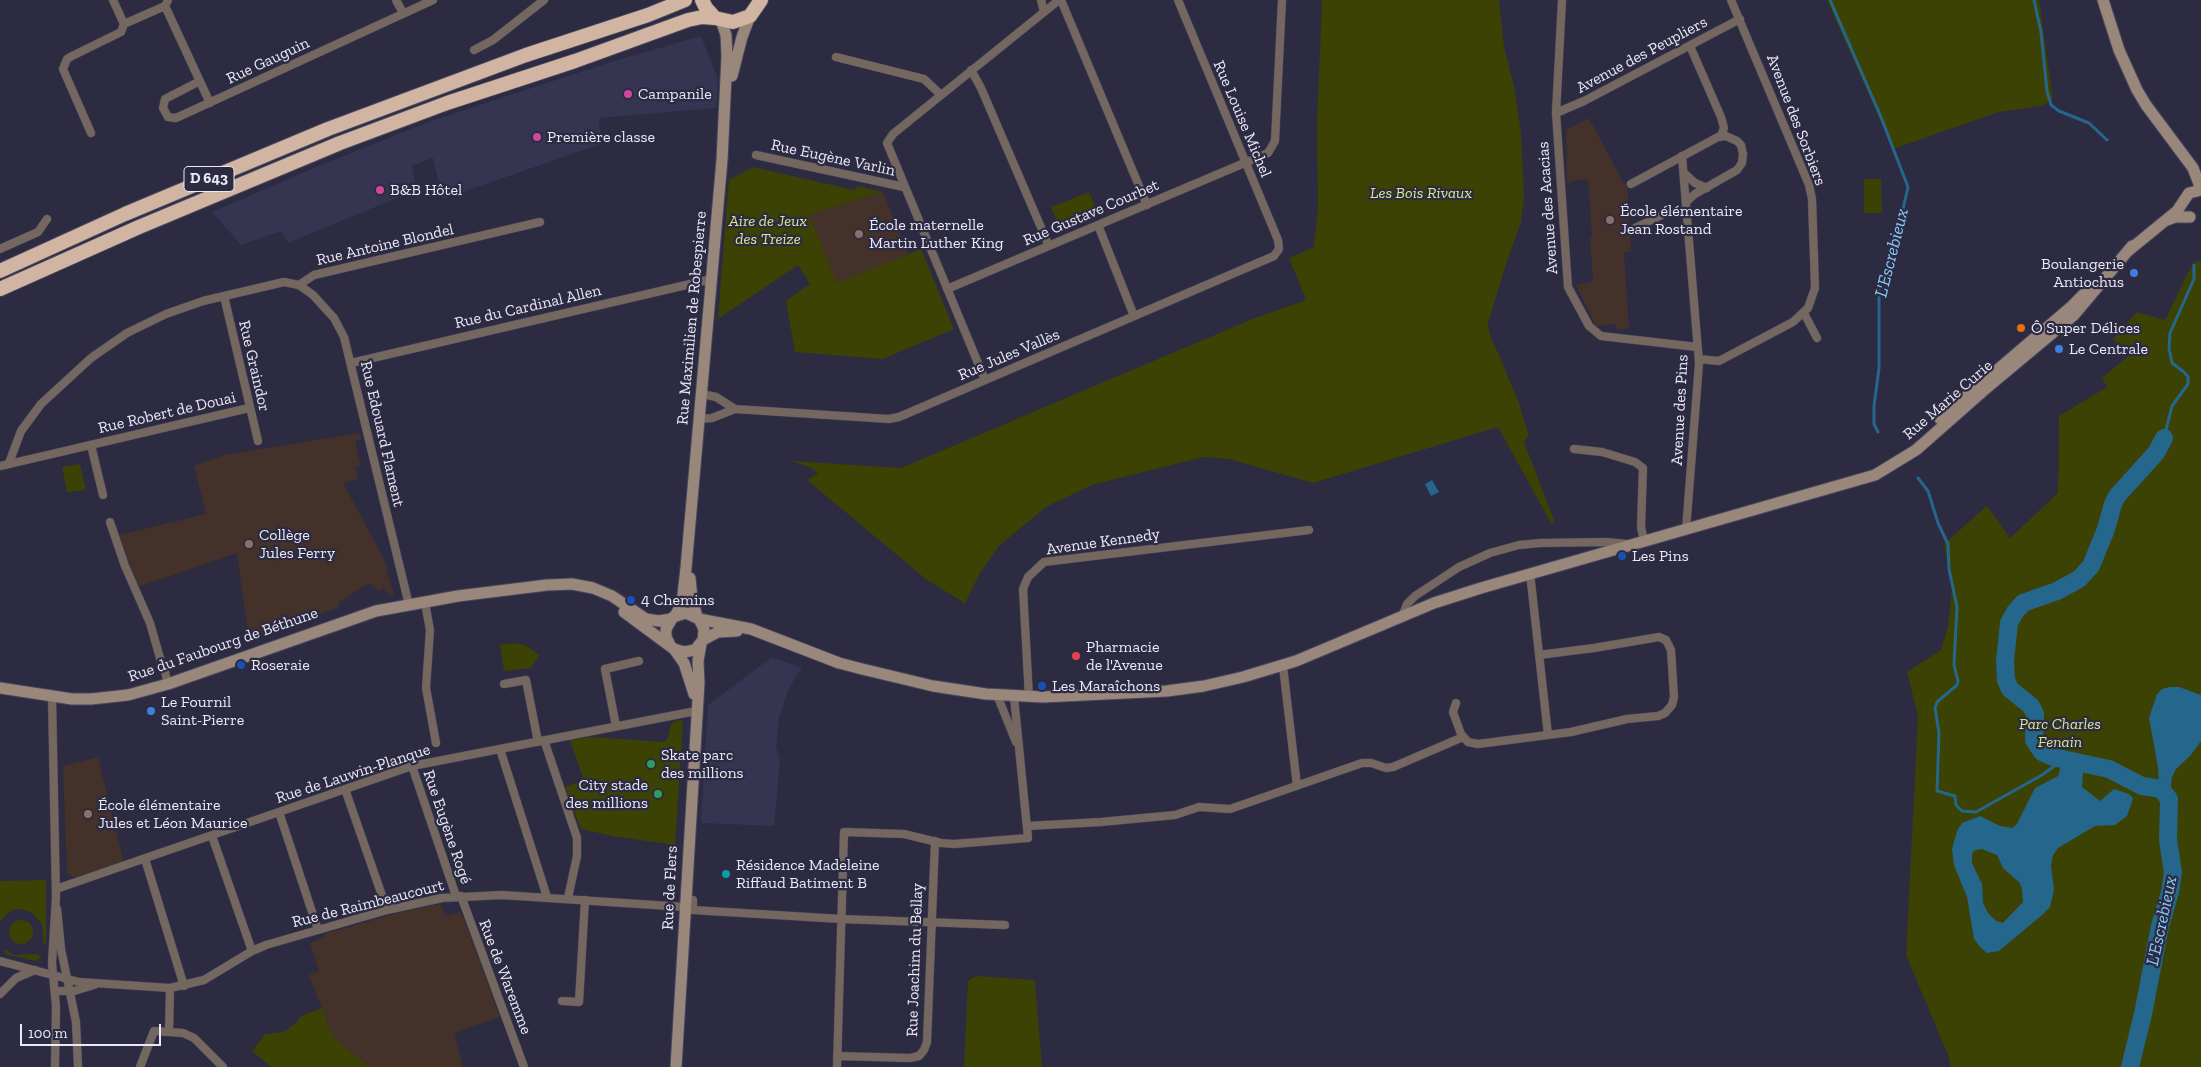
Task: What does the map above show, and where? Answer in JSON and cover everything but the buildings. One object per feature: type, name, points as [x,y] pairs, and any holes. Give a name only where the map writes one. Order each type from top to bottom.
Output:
[{"type":"highway","name":"D 643","points":[[0,271],[125,214],[328,130],[518,58],[648,15],[685,0]]},
{"type":"highway","points":[[702,0],[706,8],[718,19],[736,22],[759,6]]},
{"type":"highway","name":"D 643","points":[[0,289],[139,227],[340,143],[447,103],[575,61],[693,18],[718,19]]},
{"type":"street","points":[[112,0],[124,24]]},
{"type":"street","points":[[396,0],[403,14]]},
{"type":"street","name":"Rue Gauguin","points":[[200,82],[167,98],[163,102],[163,108],[168,117],[173,119],[432,0]]},
{"type":"street","points":[[474,50],[493,40],[544,0]]},
{"type":"street","points":[[1041,0],[1044,12]]},
{"type":"street","points":[[1060,0],[1148,205]]},
{"type":"street","name":"Rue Eugène Varlin","points":[[985,380],[888,150],[888,139],[1060,0]]},
{"type":"street","name":"Rue Louise Michel","points":[[1178,0],[1278,240],[1278,249]]},
{"type":"street","name":"Rue Gustave Courbet","points":[[947,289],[1268,153],[1274,144],[1282,0]]},
{"type":"street","name":"Avenue des Acacias","points":[[1562,0],[1556,113],[1568,287],[1592,330],[1605,337],[1697,347]]},
{"type":"street","name":"Avenue des Sorbiers","points":[[1731,0],[1803,169],[1810,192],[1814,288],[1811,302],[1804,313]]},
{"type":"street","points":[[2103,0],[2119,50],[2137,90],[2194,170],[2201,189],[2192,190],[2185,198]]},
{"type":"street","points":[[91,133],[65,76],[64,64],[72,56],[119,34],[124,24],[167,3],[210,102]]},
{"type":"street","name":"Rue Maximilien de Robespierre","points":[[726,104],[737,54],[759,6]]},
{"type":"street","name":"Avenue des Peupliers","points":[[1556,113],[1584,102],[1740,18]]},
{"type":"street","name":"Rue Maximilien de Robespierre","points":[[673,617],[682,603],[690,534],[726,104],[727,40],[718,19]]},
{"type":"street","points":[[1690,46],[1721,117],[1724,128],[1721,136]]},
{"type":"street","points":[[836,57],[927,80],[941,95]]},
{"type":"street","points":[[972,70],[1049,246]]},
{"type":"street","points":[[1631,184],[1721,136],[1730,137],[1740,145],[1743,154],[1742,163],[1733,174],[1686,202]]},
{"type":"street","name":"Rue Eugène Varlin","points":[[756,155],[904,188]]},
{"type":"street","points":[[1682,156],[1684,173],[1695,183],[1707,188]]},
{"type":"street","points":[[2188,162],[2191,179],[2185,198],[2184,209],[2195,218]]},
{"type":"street","name":"Avenue des Pins","points":[[1684,173],[1699,359],[1686,530]]},
{"type":"street","name":"Rue Marie Curie","points":[[773,638],[862,669],[939,687],[1014,697],[1177,690],[1221,683],[1283,666],[1456,595],[1865,480],[1916,450],[2074,316],[2132,246],[2177,211],[2185,198]]},
{"type":"street","points":[[1633,229],[1666,213],[1687,213]]},
{"type":"street","name":"Rue Marie Curie","points":[[2161,223],[2175,217],[2195,218]]},
{"type":"street","points":[[0,249],[38,232],[47,219]]},
{"type":"street","name":"Rue Antoine Blondel","points":[[9,464],[18,437],[35,411],[54,390],[91,358],[148,321],[224,296],[284,282],[299,285],[314,275],[540,222]]},
{"type":"street","points":[[1098,226],[1134,316]]},
{"type":"street","name":"Rue Jules Vallès","points":[[700,419],[712,418],[735,409],[895,418],[1271,258],[1278,249]]},
{"type":"street","name":"Rue du Cardinal Allen","points":[[351,363],[712,278]]},
{"type":"street","name":"Rue Edouard Flament","points":[[299,285],[313,295],[334,318],[344,337],[409,605]]},
{"type":"street","name":"Rue Graindor","points":[[224,296],[258,441]]},
{"type":"street","points":[[1699,359],[1719,361],[1793,322],[1804,313],[1817,338]]},
{"type":"street","name":"Rue Jules Vallès","points":[[702,394],[716,397],[735,409]]},
{"type":"street","name":"Rue Robert de Douai","points":[[0,466],[249,408]]},
{"type":"street","name":"Rue Robert de Douai","points":[[91,445],[103,495]]},
{"type":"street","points":[[1402,617],[1404,608],[1411,600],[1459,566],[1496,551],[1540,543],[1638,543],[1641,527],[1643,468],[1635,462],[1602,452],[1574,449]]},
{"type":"street","points":[[110,522],[150,623],[160,658]]},
{"type":"street","name":"Avenue Kennedy","points":[[1029,697],[1022,593],[1025,581],[1040,565],[1054,560],[1309,530]]},
{"type":"street","name":"Rue Maximilien de Robespierre","points":[[690,534],[691,590],[698,618]]},
{"type":"street","points":[[1530,573],[1548,735]]},
{"type":"street","name":"Rue du Faubourg de Béthune","points":[[0,688],[52,697],[77,699],[110,698],[168,684],[376,611],[483,592],[572,584],[587,586],[606,593],[646,619],[659,621],[686,613],[698,618],[743,627],[773,638]]},
{"type":"street","name":"Rue du Faubourg de Béthune","points":[[425,602],[457,602],[550,592],[582,591],[611,602],[642,627],[672,647]]},
{"type":"street","points":[[425,602],[430,630],[426,688],[436,743]]},
{"type":"street","points":[[673,617],[666,632],[672,647],[682,652],[690,652],[715,633],[728,630],[773,638]]},
{"type":"street","points":[[698,618],[704,629],[702,642]]},
{"type":"street","points":[[1456,703],[1454,714],[1463,737],[1468,742],[1478,744],[1548,735],[1627,719],[1658,716],[1670,708],[1674,697],[1671,650],[1666,640],[1655,636],[1606,646],[1539,655]]},
{"type":"street","name":"Rue de Flers","points":[[676,1067],[699,682],[698,661],[702,642]]},
{"type":"street","name":"Rue de Flers","points":[[672,647],[684,663],[692,682],[696,711]]},
{"type":"street","points":[[616,726],[605,669],[639,661]]},
{"type":"street","points":[[1283,666],[1297,786]]},
{"type":"street","points":[[164,672],[168,684]]},
{"type":"street","points":[[504,684],[526,680],[541,741],[576,838],[577,856],[568,898]]},
{"type":"street","points":[[997,695],[1019,749]]},
{"type":"street","points":[[52,697],[56,893],[61,948],[69,980],[77,1028],[78,1067]]},
{"type":"street","points":[[837,1067],[844,832],[904,834],[935,841],[966,844],[1028,838],[1014,697]]},
{"type":"street","name":"Rue de Lauwin-Planque","points":[[56,893],[412,766],[696,711]]},
{"type":"street","points":[[1027,826],[1179,815],[1199,807],[1230,809],[1366,762],[1386,768],[1393,767],[1463,737]]},
{"type":"street","points":[[500,749],[547,897]]},
{"type":"street","name":"Rue Eugène Rogé","points":[[412,766],[458,896]]},
{"type":"street","points":[[345,789],[387,910]]},
{"type":"street","points":[[279,812],[318,930]]},
{"type":"street","points":[[212,836],[252,952]]},
{"type":"street","name":"Rue Joachim du Bellay","points":[[837,1056],[910,1058],[919,1056],[924,1050],[927,1042],[935,841]]},
{"type":"street","points":[[145,860],[184,986]]},
{"type":"street","points":[[55,1067],[53,921],[56,893]]},
{"type":"street","name":"Rue de Raimbeaucourt","points":[[0,961],[69,980],[98,984],[170,988],[204,980],[252,952],[318,930],[387,910],[458,896],[493,895],[685,903]]},
{"type":"street","name":"Rue de Waremme","points":[[458,896],[524,1067]]},
{"type":"street","points":[[562,1001],[579,1002],[585,900]]},
{"type":"street","points":[[685,903],[692,900],[693,910],[841,919],[1005,924]]},
{"type":"street","points":[[0,994],[16,978],[35,970]]},
{"type":"street","name":"Rue de Raimbeaucourt","points":[[55,991],[71,991],[98,984]]},
{"type":"street","points":[[169,1032],[170,988]]},
{"type":"street","points":[[140,1067],[154,1031],[183,1033],[194,1038],[223,1067]]},
{"type":"shaded area","points":[[701,36],[718,79],[716,108],[599,118],[601,144],[443,199],[433,158],[412,166],[416,190],[288,243],[281,231],[241,245],[212,212],[428,122],[614,61]]},
{"type":"shaded area","name":"École élémentaire Jean Rostand","points":[[1589,118],[1624,184],[1627,184],[1631,251],[1624,252],[1629,329],[1616,329],[1616,324],[1596,326],[1576,285],[1593,281],[1590,238],[1592,237],[1588,180],[1576,180],[1567,184],[1566,130]]},
{"type":"shaded area","name":"École maternelle Martin Luther King","points":[[883,192],[908,254],[837,284],[809,215]]},
{"type":"shaded area","name":"Collège Jules Ferry","points":[[359,433],[361,439],[355,441],[361,466],[355,468],[358,479],[343,483],[384,559],[394,595],[392,596],[383,588],[379,592],[369,583],[338,603],[339,607],[249,641],[237,553],[138,587],[119,535],[206,514],[194,466],[224,455]]},
{"type":"shaded area","points":[[772,657],[802,668],[789,688],[779,718],[776,747],[780,760],[774,826],[701,823],[708,705]]},
{"type":"shaded area","name":"École élémentaire Jules et Léon Maurice","points":[[98,757],[124,863],[77,879],[67,873],[63,766]]},
{"type":"shaded area","points":[[440,904],[446,916],[460,912],[464,919],[500,1017],[454,1033],[463,1067],[370,1067],[333,1037],[309,975],[319,971],[310,943],[325,937],[324,934],[397,913]]},
{"type":"green space","name":"Les Bois Rivaux","points":[[1322,0],[1499,0],[1504,47],[1515,91],[1521,134],[1524,198],[1521,222],[1488,323],[1489,332],[1518,400],[1529,436],[1524,442],[1554,520],[1552,525],[1498,427],[1313,483],[1229,459],[1204,457],[1092,485],[1046,507],[999,546],[980,573],[964,605],[963,602],[927,580],[807,480],[818,473],[809,467],[791,461],[901,468],[1250,320],[1306,300],[1289,258],[1314,247],[1318,208],[1317,125]]},
{"type":"green space","points":[[1827,0],[2039,0],[2053,99],[2041,106],[1999,112],[1893,149]]},
{"type":"green space","name":"Aire de Jeux des Treize","points":[[753,167],[854,190],[858,186],[883,192],[809,215],[837,283],[921,249],[954,329],[883,359],[795,352],[786,301],[810,284],[798,265],[718,319],[729,180]]},
{"type":"green space","points":[[1864,179],[1881,179],[1882,213],[1864,213]]},
{"type":"green space","points":[[1089,192],[1097,211],[1059,226],[1051,207]]},
{"type":"green space","name":"Parc Charles Fenain","points":[[2201,260],[2201,1067],[1951,1067],[1948,1055],[1906,955],[1918,716],[1907,672],[1941,650],[1948,626],[1952,590],[1944,544],[1987,506],[2010,538],[2058,493],[2059,416],[2107,387],[2102,378],[2128,356],[2113,339],[2137,312],[2165,320],[2187,274],[2195,262]]},
{"type":"green space","points":[[80,464],[86,490],[67,492],[62,467]]},
{"type":"green space","points":[[513,643],[525,645],[540,655],[531,668],[504,671],[500,645]]},
{"type":"green space","points":[[678,720],[683,721],[675,845],[612,836],[581,829],[565,787],[584,780],[570,740],[592,737],[664,742],[668,738],[671,724]]},
{"type":"green space","points":[[46,880],[46,942],[44,946],[42,924],[32,913],[22,909],[13,910],[0,922],[0,881]]},
{"type":"green space","points":[[21,920],[30,923],[33,932],[30,941],[21,944],[12,941],[9,932],[12,923]]},
{"type":"green space","points":[[4,949],[14,955],[35,954],[42,956],[36,961],[5,954]]},
{"type":"green space","points":[[976,976],[1035,980],[1042,1067],[964,1067],[968,981]]},
{"type":"green space","points":[[322,1008],[333,1037],[370,1067],[271,1067],[252,1051],[265,1034],[283,1032],[296,1023],[301,1016]]},
{"type":"water","points":[[1432,480],[1439,492],[1431,496],[1425,484]]},
{"type":"water","points":[[2179,687],[2201,695],[2201,741],[2190,756],[2176,769],[2172,777],[2169,799],[2159,785],[2158,767],[2149,718],[2157,694],[2162,689]]},
{"type":"water","points":[[2067,760],[2079,763],[2083,773],[2082,787],[2100,801],[2114,789],[2129,794],[2133,798],[2127,816],[2115,825],[2095,826],[2058,848],[2053,855],[2051,866],[2054,890],[2050,907],[1999,951],[1987,953],[1974,939],[1967,897],[1954,865],[1952,849],[1957,831],[1962,823],[1980,816],[2000,826],[2012,828],[2017,824],[2035,788],[2060,775]],"holes":[[[1982,849],[1997,855],[2003,868],[2020,883],[2022,889],[2023,902],[2003,923],[1996,921],[1988,913],[1983,903],[1982,884],[1972,863],[1972,854],[1975,850]]]},
{"type":"waterway","name":"L'Escrebieux","points":[[1830,0],[1881,117],[1908,187],[1890,266],[1880,283],[1879,289],[1879,368],[1874,406],[1874,424],[1878,432]]},
{"type":"waterway","name":"L'Escrebieux","points":[[2034,0],[2041,32],[2047,91],[2051,105],[2059,111],[2089,123],[2107,140]]},
{"type":"waterway","name":"L'Escrebieux","points":[[2164,438],[2172,406],[2188,384],[2188,377],[2172,363],[2169,348],[2170,333],[2194,279],[2194,265]]},
{"type":"waterway","name":"L'Escrebieux","points":[[2130,1067],[2173,872],[2168,840],[2169,799],[2161,789],[2142,786],[2109,769],[2053,757],[2042,752],[2034,740],[2035,714],[2031,706],[2010,689],[2006,680],[2005,661],[2009,623],[2015,612],[2023,603],[2057,591],[2079,579],[2091,566],[2117,496],[2156,453],[2164,438]]},
{"type":"waterway","name":"L'Escrebieux","points":[[1918,478],[1928,491],[1938,523],[1948,544],[1949,569],[1957,607],[1954,665],[1958,681],[1957,685],[1937,702],[1935,708],[1939,733],[1937,791],[1955,796],[1956,805],[1962,811],[1976,812],[2042,775],[2064,759],[2060,775]]},
{"type":"tunnel","points":[[160,658],[165,672]]},
{"type":"place","name":"Campanile","points":[[628,94]]},
{"type":"place","name":"Première classe","points":[[537,137]]},
{"type":"place","name":"B&B Hôtel","points":[[380,190]]},
{"type":"place","name":"École élémentaire Jean Rostand","points":[[1610,220]]},
{"type":"place","name":"École maternelle Martin Luther King","points":[[859,234]]},
{"type":"place","name":"Boulangerie Antiochus","points":[[2134,273]]},
{"type":"place","name":"Ô Super Délices","points":[[2021,328]]},
{"type":"place","name":"Le Centrale","points":[[2059,349]]},
{"type":"place","name":"Collège Jules Ferry","points":[[249,544]]},
{"type":"place","name":"Les Pins","points":[[1622,556]]},
{"type":"place","name":"4 Chemins","points":[[631,600]]},
{"type":"place","name":"Pharmacie de l'Avenue","points":[[1076,656]]},
{"type":"place","name":"Roseraie","points":[[241,665]]},
{"type":"place","name":"Les Maraîchons","points":[[1042,686]]},
{"type":"place","name":"Le Fournil Saint-Pierre","points":[[151,711]]},
{"type":"place","name":"Skate parc des millions","points":[[651,764]]},
{"type":"place","name":"City stade des millions","points":[[658,794]]},
{"type":"place","name":"École élémentaire Jules et Léon Maurice","points":[[88,814]]},
{"type":"place","name":"Résidence Madeleine Riffaud Batiment B","points":[[726,874]]}]
